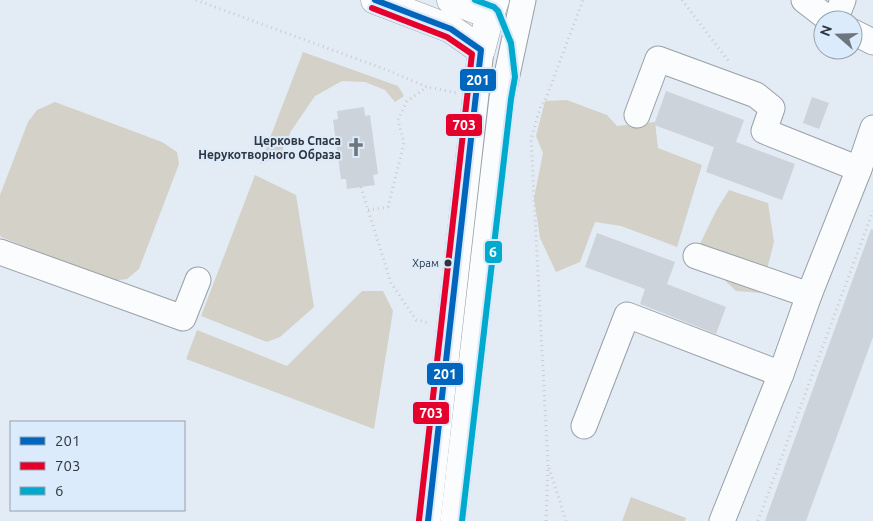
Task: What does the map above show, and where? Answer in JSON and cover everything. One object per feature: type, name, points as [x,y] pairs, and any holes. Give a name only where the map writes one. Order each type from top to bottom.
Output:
[{"type":"main road","points":[[375,0],[451,29],[481,50],[493,7]]},
{"type":"main road","points":[[451,0],[493,7],[506,7],[514,0]]},
{"type":"main road","points":[[451,29],[471,23],[493,7]]},
{"type":"street","points":[[453,521],[502,98],[523,0]]},
{"type":"street","points":[[804,0],[817,10]]},
{"type":"street","points":[[493,7],[502,44],[506,77]]},
{"type":"street","points":[[428,521],[481,50]]},
{"type":"street","points":[[637,115],[658,59],[756,95],[772,108],[764,131],[859,169]]},
{"type":"street","points":[[722,521],[781,374],[873,128]]},
{"type":"street","points":[[0,252],[183,318],[198,280]]},
{"type":"street","points":[[696,256],[809,296]]},
{"type":"street","points":[[584,426],[627,315],[781,374]]},
{"type":"path","points":[[196,0],[387,70],[427,87],[458,93]]},
{"type":"path","points":[[546,521],[548,465],[531,139],[541,105],[545,101],[583,0]]},
{"type":"path","points":[[682,0],[733,66]]},
{"type":"path","points":[[368,210],[388,207],[404,143],[398,120],[407,102],[427,87]]},
{"type":"path","points":[[361,187],[390,283],[416,320],[434,325]]},
{"type":"path","points":[[758,521],[873,211]]},
{"type":"path","points":[[548,465],[566,521]]},
{"type":"shaded area","points":[[303,52],[398,86],[404,96],[395,102],[385,90],[365,82],[342,81],[315,96],[291,131],[280,156],[260,164]]},
{"type":"shaded area","points":[[567,100],[607,115],[617,126],[655,122],[658,148],[702,165],[677,247],[621,226],[595,222],[580,262],[556,272],[540,238],[534,198],[543,153],[536,136],[545,101]]},
{"type":"shaded area","points":[[55,102],[162,142],[177,152],[179,164],[139,269],[127,279],[112,281],[0,235],[0,195],[28,122],[37,110]]},
{"type":"shaded area","points":[[255,175],[296,195],[314,307],[280,337],[267,342],[201,316]]},
{"type":"shaded area","points":[[729,190],[768,203],[774,242],[761,293],[736,291],[709,265],[699,246],[716,211]]},
{"type":"shaded area","points":[[362,291],[383,291],[393,311],[374,429],[186,359],[197,330],[287,366]]},
{"type":"shaded area","points":[[631,497],[686,518],[685,521],[622,521]]},
{"type":"building","points":[[666,91],[744,120],[736,142],[795,164],[782,200],[706,172],[714,147],[654,125]]},
{"type":"building","points":[[812,97],[829,103],[819,129],[803,123]]},
{"type":"building","name":"Церковь Спаса Нерукотворного Образа","points":[[364,107],[365,116],[370,115],[378,174],[373,175],[375,185],[347,189],[346,179],[341,179],[333,120],[338,119],[337,111]]},
{"type":"building","points":[[871,229],[873,230],[873,337],[806,521],[765,521]]},
{"type":"building","points":[[597,233],[675,262],[667,284],[726,307],[716,334],[640,304],[645,289],[585,267]]},
{"type":"transit line","name":"201","points":[[375,0],[451,29],[481,50],[428,521]]},
{"type":"transit line","name":"6","points":[[462,521],[515,77],[511,43],[498,11],[494,7],[475,0]]},
{"type":"transit line","name":"703","points":[[372,8],[447,37],[472,54],[419,520]]},
{"type":"place","name":"Церковь Спаса Нерукотворного Образа","points":[[356,147]]},
{"type":"place","name":"Храм","points":[[448,263]]}]
